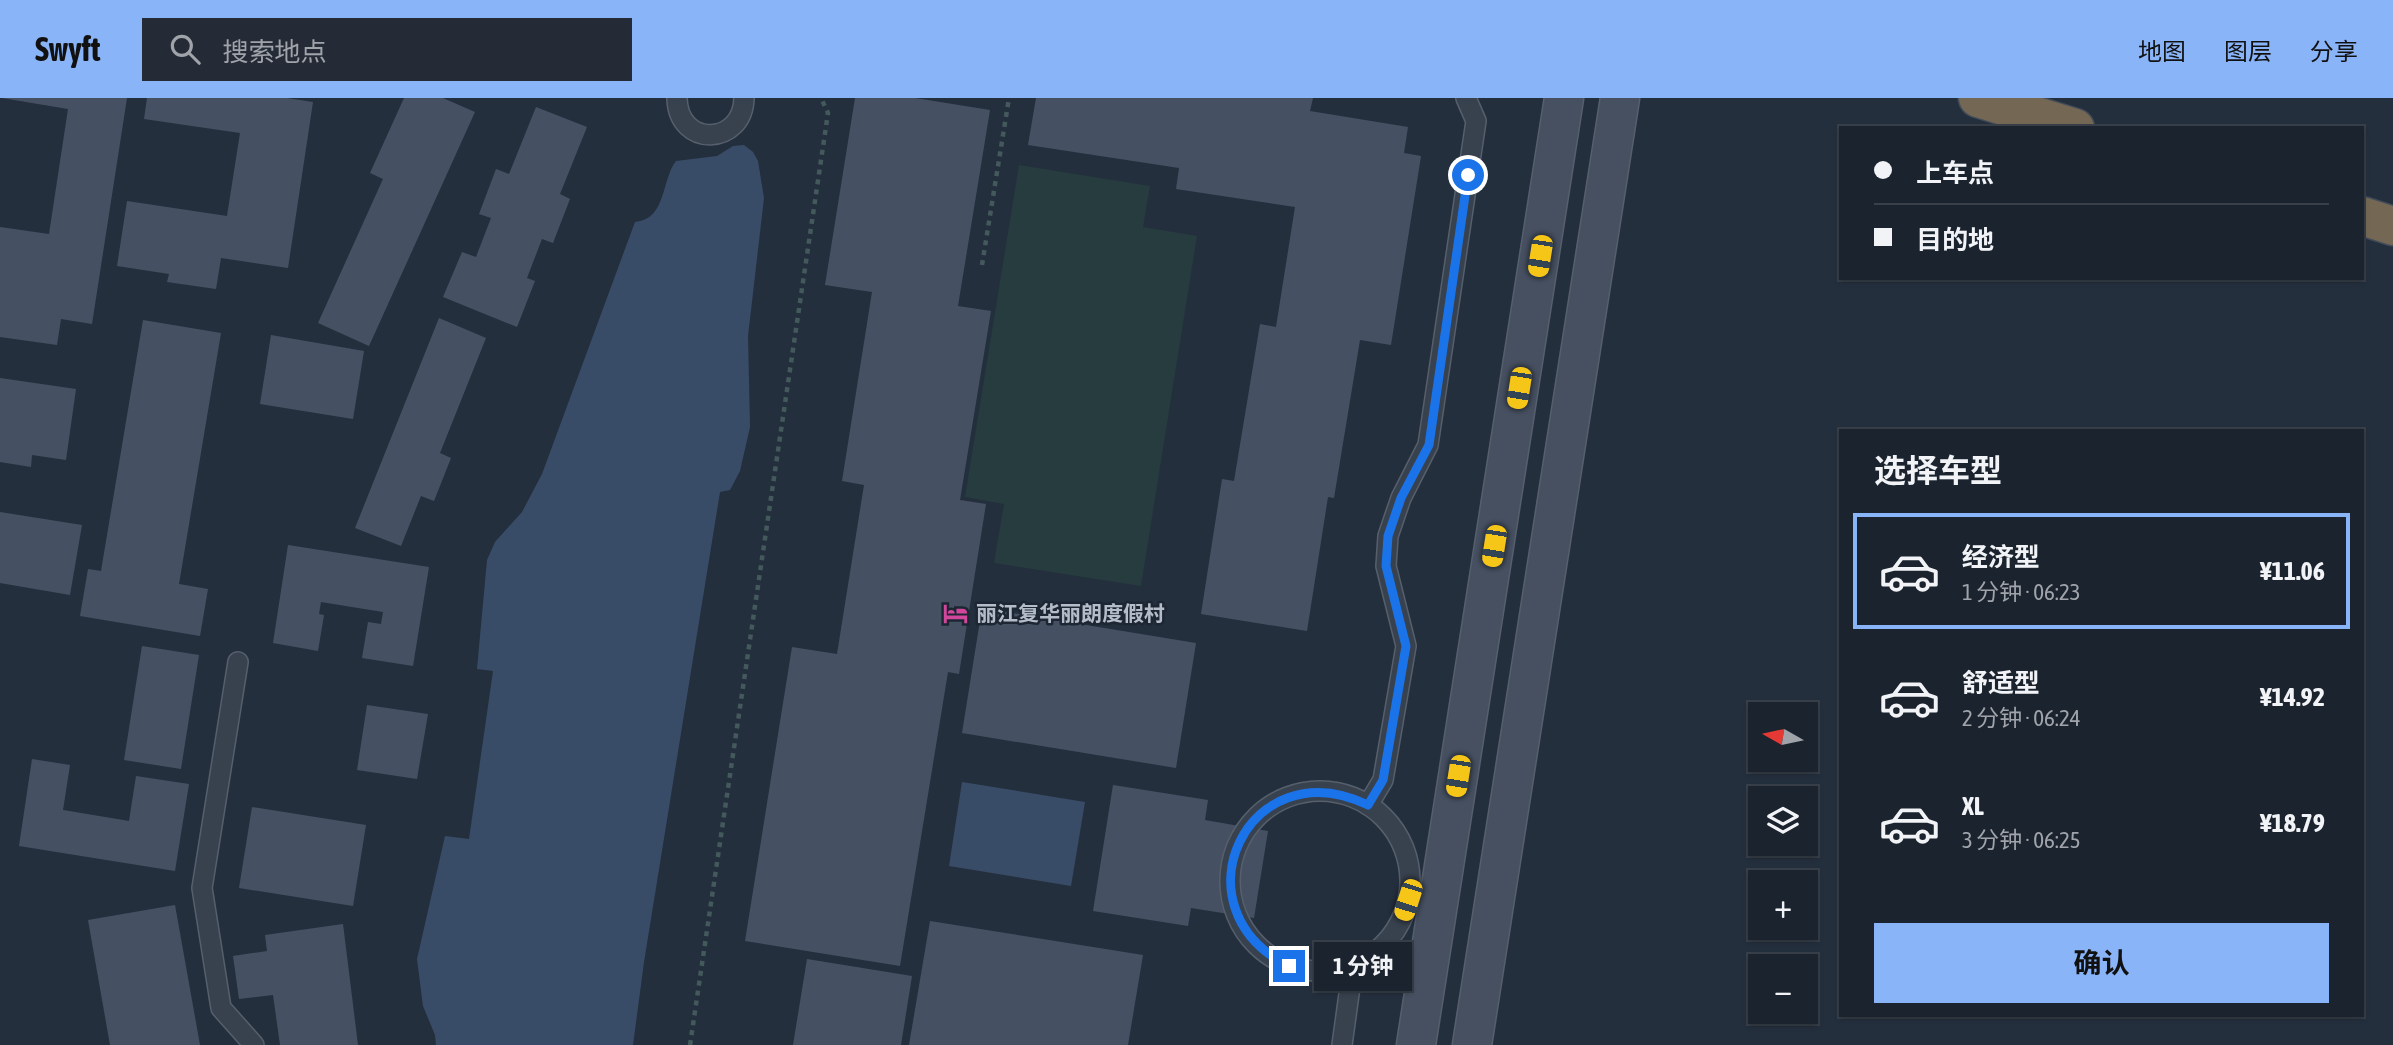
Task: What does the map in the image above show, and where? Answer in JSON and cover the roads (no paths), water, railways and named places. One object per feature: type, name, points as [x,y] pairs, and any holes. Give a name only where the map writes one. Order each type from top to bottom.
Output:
[{"type":"highway","points":[[1978,98],[2069,126]]},
{"type":"highway","points":[[2364,217],[2393,226]]},
{"type":"street","points":[[1416,1045],[1424,897],[1564,98]]},
{"type":"street","points":[[1472,1045],[1620,98]]},
{"type":"lane","points":[[677,98],[682,121],[691,130],[705,135],[720,134],[732,127],[741,115],[744,98]]},
{"type":"lane","points":[[1368,805],[1383,780],[1406,646],[1386,566],[1388,536],[1401,498],[1429,445],[1476,121],[1466,98]]},
{"type":"lane","points":[[238,662],[202,888],[221,1008],[254,1045]]},
{"type":"lane","points":[[1326,791],[1348,795],[1385,818],[1398,836],[1424,897],[1373,954],[1353,965],[1310,971],[1289,966],[1270,957],[1254,943],[1234,908],[1230,887],[1231,866],[1237,845],[1249,826],[1264,810],[1283,798],[1326,791]]},
{"type":"lane","points":[[1342,1045],[1353,965]]},
{"type":"water","points":[[744,145],[753,152],[758,161],[764,198],[748,336],[750,427],[740,471],[730,490],[720,492],[633,1045],[436,1045],[435,1035],[423,1006],[417,959],[445,836],[469,839],[493,671],[477,669],[487,560],[495,542],[522,512],[542,474],[635,222],[653,214],[676,161],[717,156],[733,146]]},
{"type":"water","points":[[962,782],[1085,802],[1071,886],[949,866]]},
{"type":"place","name":"丽江复华丽朗度假村","points":[[956,614]]}]
